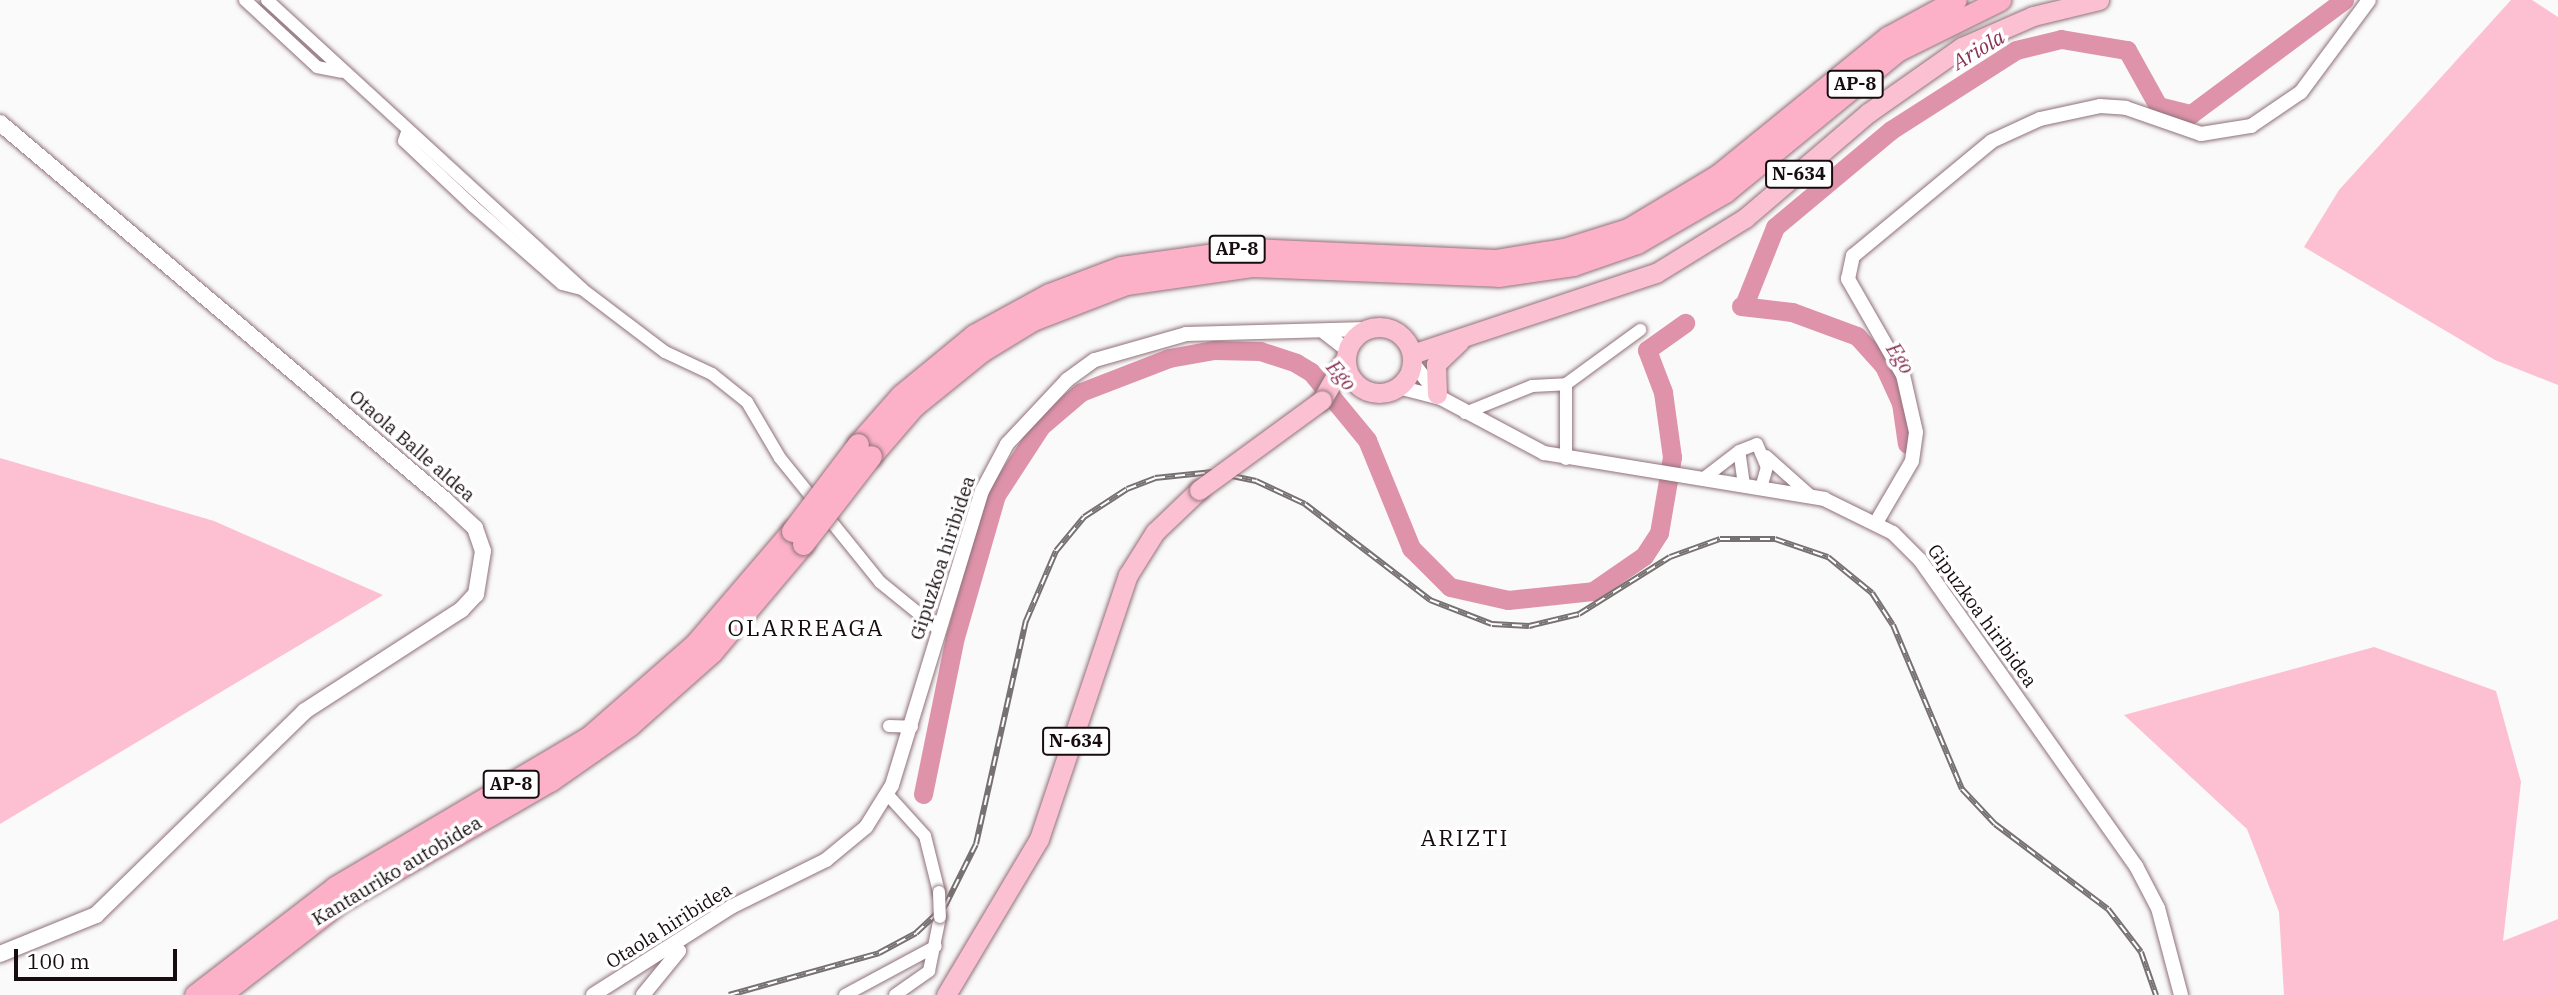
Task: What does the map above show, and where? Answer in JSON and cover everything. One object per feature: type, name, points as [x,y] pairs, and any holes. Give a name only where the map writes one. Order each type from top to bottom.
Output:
[{"type":"highway","name":"AP-8","points":[[1722,183],[1847,67],[1956,0]]},
{"type":"highway","name":"AP-8","points":[[1722,183],[1897,51],[2000,0]]},
{"type":"highway","name":"N-634","points":[[1457,337],[1487,330],[1656,273],[1745,218],[1868,113],[1962,47],[2033,16],[2099,0]]},
{"type":"highway","name":"Kantauriko autobidea","points":[[220,995],[340,902],[550,781],[630,725],[712,652],[864,450],[982,351],[1045,314],[1126,284],[1252,266],[1450,278],[1537,272],[1600,257],[1722,183]]},
{"type":"highway","points":[[1367,329],[1457,337],[1412,358],[1398,387],[1332,393],[1346,355],[1367,329]]},
{"type":"highway","points":[[1439,396],[1434,373],[1440,354],[1487,330]]},
{"type":"highway","points":[[1395,331],[1412,358]]},
{"type":"highway","points":[[1346,355],[1351,379],[1368,391]]},
{"type":"highway","name":"N-634","points":[[946,995],[1039,839],[1128,575],[1155,532],[1199,490],[1332,393]]},
{"type":"highway","name":"Kantauriko autobidea","points":[[195,995],[335,887],[590,736],[695,644],[798,537]]},
{"type":"main road","name":"Otaola Balle aldea","points":[[0,122],[445,500],[474,528],[483,575],[461,610],[305,711],[96,915],[0,954]]},
{"type":"street","points":[[245,0],[317,66],[343,72]]},
{"type":"street","points":[[267,0],[407,132],[404,141],[562,284],[582,289],[665,352],[712,374],[747,402],[780,457],[880,582],[939,630]]},
{"type":"street","points":[[1877,521],[1912,461],[1916,432],[1903,376],[1848,279],[1853,256],[1992,141],[2040,119],[2100,106],[2126,108],[2202,134],[2251,126],[2301,92],[2369,0]]},
{"type":"street","name":"Gipuzkoa hiribidea","points":[[890,790],[993,466],[1067,380],[1095,359],[1186,334],[1367,329]]},
{"type":"street","points":[[1465,413],[1532,386],[1566,384],[1640,330]]},
{"type":"street","points":[[1324,332],[1346,355]]},
{"type":"street","points":[[1412,358],[1439,396]]},
{"type":"street","points":[[1566,384],[1566,459]]},
{"type":"street","points":[[1398,387],[1439,396]]},
{"type":"street","name":"Gipuzkoa hiribidea","points":[[1439,396],[1521,445],[1566,459],[1685,475],[1812,497],[1877,521],[1920,560],[2120,841],[2158,908],[2181,995]]},
{"type":"street","points":[[1704,478],[1739,451],[1757,444],[1766,456],[1812,497]]},
{"type":"street","points":[[1739,451],[1744,485]]},
{"type":"street","points":[[1760,488],[1766,456]]},
{"type":"street","points":[[889,726],[912,727]]},
{"type":"street","points":[[890,790],[925,836],[940,892],[936,946],[925,975],[895,995]]},
{"type":"street","name":"Otaola hiribidea","points":[[593,995],[745,902],[844,847],[890,790]]},
{"type":"street","points":[[643,995],[674,956],[745,902]]},
{"type":"street","points":[[845,995],[919,960],[936,946]]},
{"type":"street","points":[[919,960],[925,975]]},
{"type":"shaded area","points":[[2511,0],[2532,0],[2558,17],[2558,385],[2495,360],[2304,247],[2339,190]]},
{"type":"shaded area","points":[[0,458],[214,521],[383,595],[0,824]]},
{"type":"shaded area","points":[[2374,647],[2496,691],[2521,782],[2503,941],[2558,919],[2558,995],[2284,995],[2279,912],[2247,829],[2124,715]]},
{"type":"waterway","name":"Ariola","points":[[1744,305],[1775,227],[1891,130],[2016,50],[2061,39],[2127,50],[2158,106],[2191,114],[2344,0]]},
{"type":"waterway","name":"Ego","points":[[1741,306],[1792,312],[1857,336],[1884,366],[1901,403],[1907,444]]},
{"type":"waterway","name":"Ego","points":[[923,794],[955,637],[996,495],[1041,426],[1081,392],[1169,358],[1214,350],[1260,351],[1296,363],[1311,372],[1367,440],[1411,548],[1450,587],[1508,600],[1593,591],[1644,556],[1659,533],[1672,457],[1663,392],[1647,350],[1685,323]]},
{"type":"railway","points":[[729,995],[879,953],[916,933],[945,906],[976,844],[1026,621],[1056,551],[1084,517],[1127,489],[1155,478],[1213,472],[1256,481],[1305,504],[1430,600],[1492,624],[1529,626],[1579,614],[1670,557],[1720,539],[1775,539],[1828,557],[1872,593],[1893,625],[1962,789],[1995,824],[2108,909],[2141,952],[2156,995]]},
{"type":"district","name":"OLARREAGA","points":[[806,627]]},
{"type":"district","name":"ARIZTI","points":[[1465,837]]}]
